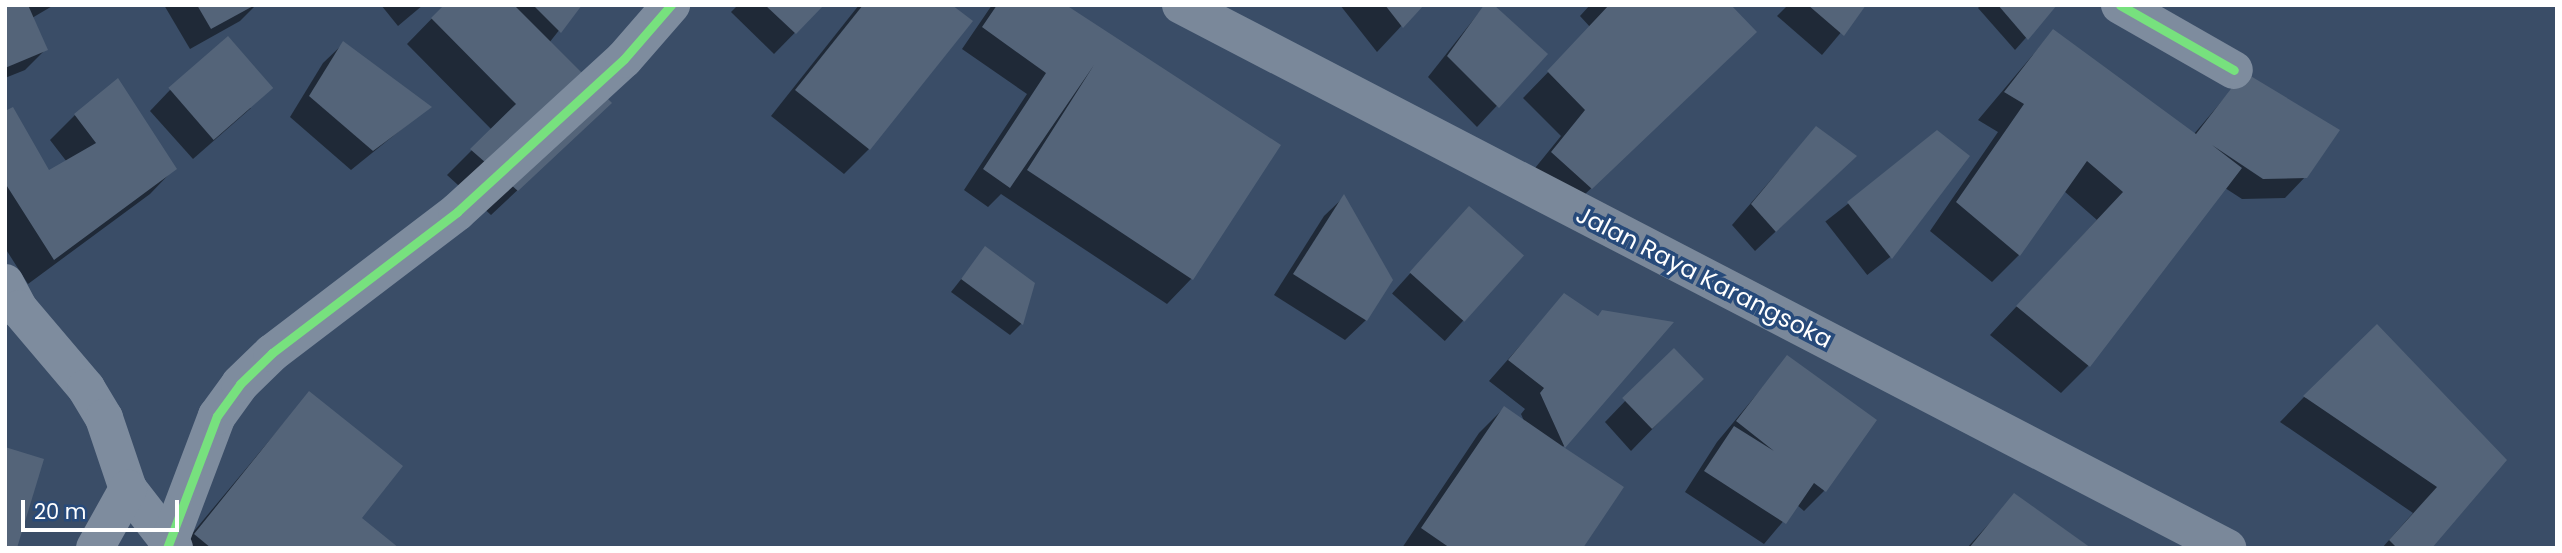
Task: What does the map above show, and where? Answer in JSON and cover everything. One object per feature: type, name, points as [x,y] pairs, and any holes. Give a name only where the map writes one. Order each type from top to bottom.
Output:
[{"type":"main road","name":"Jalan Raya Karangsoka","points":[[1181,5],[2227,548]]},
{"type":"street","points":[[170,546],[217,416],[240,384],[272,353],[457,212],[624,59],[671,5]]},
{"type":"street","points":[[2120,5],[2234,70]]},
{"type":"street","points":[[5,283],[19,309],[86,388],[104,418],[128,489],[170,546]]},
{"type":"street","points":[[95,548],[128,489]]},
{"type":"building","points":[[5,5],[28,5],[48,50],[5,68]]},
{"type":"building","points":[[197,5],[255,5],[211,29]]},
{"type":"building","points":[[444,5],[514,5],[612,103],[518,191],[470,149],[516,104],[431,18]]},
{"type":"building","points":[[533,5],[582,5],[561,33]]},
{"type":"building","points":[[765,5],[824,5],[796,34]]},
{"type":"building","points":[[863,5],[952,5],[973,21],[870,150],[795,90]]},
{"type":"building","points":[[997,5],[1066,5],[1281,145],[1193,280],[1027,170],[1094,65],[1010,188],[983,169],[1046,73],[982,27]]},
{"type":"building","points":[[1385,5],[1424,5],[1403,28]]},
{"type":"building","points":[[1484,5],[1494,5],[1548,54],[1499,108],[1447,56]]},
{"type":"building","points":[[1609,5],[1731,5],[1757,32],[1592,189],[1551,152],[1585,110],[1547,71]]},
{"type":"building","points":[[1808,5],[1866,5],[1844,36]]},
{"type":"building","points":[[1998,5],[2057,5],[2028,40]]},
{"type":"building","points":[[2053,29],[2196,134],[2244,72],[2340,130],[2307,178],[2263,179],[2212,145],[2242,168],[2090,367],[2016,306],[2123,192],[2087,161],[2020,256],[1956,202],[2024,104],[2004,92]]},
{"type":"building","points":[[228,36],[273,88],[214,140],[168,88]]},
{"type":"building","points":[[343,41],[432,107],[373,151],[309,96]]},
{"type":"building","points":[[118,78],[177,169],[54,260],[5,183],[5,111],[13,107],[49,170],[96,143],[74,114]]},
{"type":"building","points":[[1816,126],[1857,156],[1776,232],[1751,204]]},
{"type":"building","points":[[1937,130],[1970,156],[1892,259],[1847,202]]},
{"type":"building","points":[[1344,194],[1393,280],[1367,321],[1293,274]]},
{"type":"building","points":[[1469,206],[1524,256],[1464,322],[1409,272]]},
{"type":"building","points":[[985,246],[1035,283],[1023,325],[961,279]]},
{"type":"building","points":[[1564,293],[1598,316],[1602,310],[1674,322],[1565,448],[1540,393],[1544,388],[1508,360]]},
{"type":"building","points":[[2377,324],[2507,460],[2432,548],[2397,548],[2389,540],[2437,487],[2303,396]]},
{"type":"building","points":[[1674,348],[1704,379],[1652,429],[1622,398]]},
{"type":"building","points":[[1787,355],[1877,420],[1826,492],[1814,483],[1786,524],[1704,471],[1734,426],[1774,451],[1736,421]]},
{"type":"building","points":[[309,391],[403,466],[362,518],[399,548],[211,548],[194,534]]},
{"type":"building","points":[[1504,406],[1624,487],[1583,548],[1450,548],[1421,528]]},
{"type":"building","points":[[5,447],[44,459],[17,548],[5,547]]},
{"type":"building","points":[[2014,493],[2091,548],[1969,548]]},
{"type":"cycle path","points":[[167,548],[217,416],[240,384],[272,353],[457,212],[624,59],[671,5]]},
{"type":"cycle path","points":[[2120,5],[2234,70]]}]
